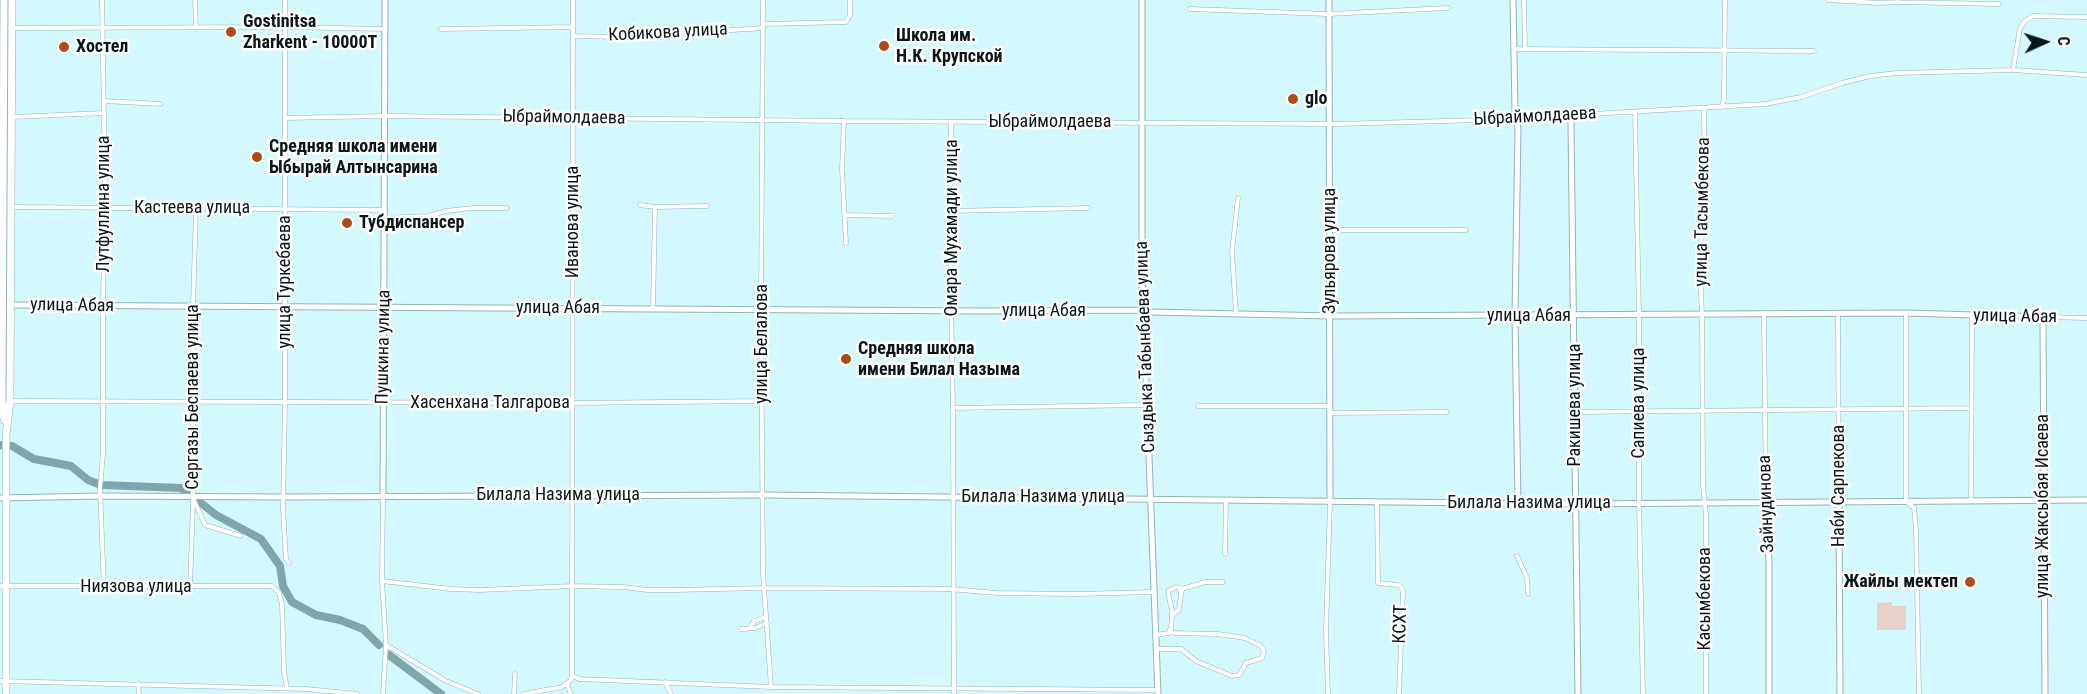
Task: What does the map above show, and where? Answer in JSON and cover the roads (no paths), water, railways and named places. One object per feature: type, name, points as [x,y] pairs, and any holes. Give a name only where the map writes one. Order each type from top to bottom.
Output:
[{"type":"highway","points":[[4,0],[6,452],[3,499],[3,682],[6,694]]},
{"type":"highway","points":[[5,28],[12,0]]},
{"type":"street","name":"Лутфуллина улица","points":[[102,0],[104,208],[101,492],[104,588]]},
{"type":"street","points":[[195,0],[196,28]]},
{"type":"street","name":"улица Туркебаева","points":[[285,0],[283,535],[286,559],[289,563]]},
{"type":"street","name":"Пушкина улица","points":[[383,694],[386,645],[382,581],[385,0]]},
{"type":"street","name":"Иванова улица","points":[[567,684],[572,674],[573,586],[573,0]]},
{"type":"street","name":"улица Белалова","points":[[763,0],[761,308],[764,588],[771,687]]},
{"type":"street","name":"Кобикова улица","points":[[573,36],[617,37],[661,32],[846,22],[850,15],[849,0]]},
{"type":"street","name":"Сыздыка Табынбаева улица","points":[[1142,0],[1142,273],[1158,692]]},
{"type":"street","name":"Зульярова улица","points":[[1329,0],[1330,502]]},
{"type":"street","points":[[1513,0],[1517,119],[1515,316],[1518,503]]},
{"type":"street","points":[[1524,0],[1525,50]]},
{"type":"street","points":[[1722,107],[1725,0]]},
{"type":"street","points":[[1828,0],[1999,4]]},
{"type":"street","points":[[1190,9],[1329,14],[1448,8]]},
{"type":"street","points":[[2013,70],[2020,28],[2025,21],[2033,16],[2087,17]]},
{"type":"street","points":[[441,29],[573,27]]},
{"type":"street","points":[[5,28],[385,29]]},
{"type":"street","points":[[1514,49],[1814,51]]},
{"type":"street","name":"Ыбраймолдаева","points":[[285,118],[384,116],[844,122],[1330,123],[1517,119],[1773,103],[1870,76],[1897,73],[2013,70],[2087,75]]},
{"type":"street","points":[[104,100],[161,104]]},
{"type":"street","name":"улица Тасымбекова","points":[[1703,410],[1699,247],[1705,227],[1704,108]]},
{"type":"street","name":"Сапиева улица","points":[[1635,112],[1643,694]]},
{"type":"street","points":[[5,117],[104,113]]},
{"type":"street","name":"Ракишева улица","points":[[1570,117],[1575,316],[1578,694]]},
{"type":"street","points":[[844,122],[842,169],[846,243]]},
{"type":"street","name":"Омара Мухамади улица","points":[[951,122],[954,692]]},
{"type":"street","points":[[1236,314],[1232,252],[1238,198]]},
{"type":"street","points":[[640,205],[707,206]]},
{"type":"street","name":"Кастеева улица","points":[[4,207],[385,210]]},
{"type":"street","name":"Сергазы Беспаева улица","points":[[190,587],[196,207]]},
{"type":"street","points":[[653,308],[655,207]]},
{"type":"street","points":[[385,218],[429,216],[446,211],[473,208],[507,208]]},
{"type":"street","points":[[950,211],[1088,208]]},
{"type":"street","points":[[845,215],[892,216]]},
{"type":"street","points":[[1329,230],[1466,230]]},
{"type":"street","name":"улица Абая","points":[[4,305],[952,311],[1144,310],[1330,316],[1906,313],[2087,318]]},
{"type":"street","points":[[1906,313],[1906,501],[1914,508],[1916,529],[1919,694]]},
{"type":"street","name":"Наби Сарпекова","points":[[1838,314],[1840,694]]},
{"type":"street","name":"Зайнудинова","points":[[1764,315],[1769,694]]},
{"type":"street","points":[[1971,501],[1972,316]]},
{"type":"street","name":"улица Жаксыбая Исаева","points":[[2043,317],[2045,694]]},
{"type":"street","name":"Хасенхана Талгарова","points":[[6,400],[572,403],[762,401]]},
{"type":"street","points":[[953,408],[1147,405]]},
{"type":"street","points":[[1198,406],[1331,406]]},
{"type":"street","points":[[1575,412],[1972,408]]},
{"type":"street","name":"Касымбекова","points":[[1703,410],[1706,694]]},
{"type":"street","points":[[1330,413],[1447,412]]},
{"type":"street","name":"Билала Назима улица","points":[[3,499],[101,492],[193,498],[764,495],[1575,504],[2087,500]]},
{"type":"street","points":[[193,498],[205,525],[241,536]]},
{"type":"street","points":[[1225,554],[1226,499]]},
{"type":"street","points":[[1328,694],[1326,631],[1330,502]]},
{"type":"street","name":"КСХТ","points":[[1377,502],[1378,583],[1398,585],[1403,591],[1399,694]]},
{"type":"street","points":[[1517,556],[1527,578],[1528,594]]},
{"type":"street","points":[[382,581],[480,590],[623,586],[648,590],[764,588],[1077,594],[1155,592]]},
{"type":"street","points":[[1156,635],[1169,633],[1171,617],[1179,609],[1182,589],[1194,584],[1222,582]]},
{"type":"street","name":"Ниязова улица","points":[[3,586],[104,588],[272,586],[279,593],[282,604],[284,672],[287,688]]},
{"type":"street","points":[[1157,649],[1181,649],[1196,661],[1233,676],[1239,675],[1246,663],[1262,658],[1264,652],[1261,646],[1245,638],[1172,632],[1168,591],[1176,587],[1180,588],[1181,594]]},
{"type":"street","points":[[750,628],[754,621],[766,617]]},
{"type":"street","points":[[741,629],[767,623]]},
{"type":"street","points":[[386,645],[447,681],[478,694]]},
{"type":"street","points":[[514,674],[514,694]]},
{"type":"street","points":[[572,674],[579,679],[771,687],[954,692],[1158,692]]},
{"type":"street","points":[[3,682],[296,688],[357,694]]},
{"type":"street","points":[[665,682],[670,694]]},
{"type":"street","points":[[138,684],[139,694]]},
{"type":"street","points":[[524,694],[567,684],[571,694]]},
{"type":"street","points":[[296,688],[297,694]]},
{"type":"waterway","points":[[0,445],[12,446],[34,459],[71,466],[88,480],[101,485],[181,488],[187,493]]},
{"type":"waterway","points":[[196,499],[216,515],[261,539],[280,566],[283,586],[292,602],[316,615],[340,620],[363,629],[379,645]]},
{"type":"waterway","points":[[389,655],[441,694]]},
{"type":"place","name":"Gostinitsa Zharkent - 10000T","points":[[231,32]]},
{"type":"place","name":"Школа им. Н.К. Крупской","points":[[884,46]]},
{"type":"place","name":"Хостел","points":[[64,47]]},
{"type":"place","name":"glo","points":[[1293,99]]},
{"type":"place","name":"Средняя школа имени Ыбырай Алтынсарина","points":[[257,157]]},
{"type":"place","name":"Тубдиспансер","points":[[347,223]]},
{"type":"place","name":"Средняя школа имени Билал Назыма","points":[[846,359]]},
{"type":"place","name":"Жайлы мектеп","points":[[1970,582]]}]
